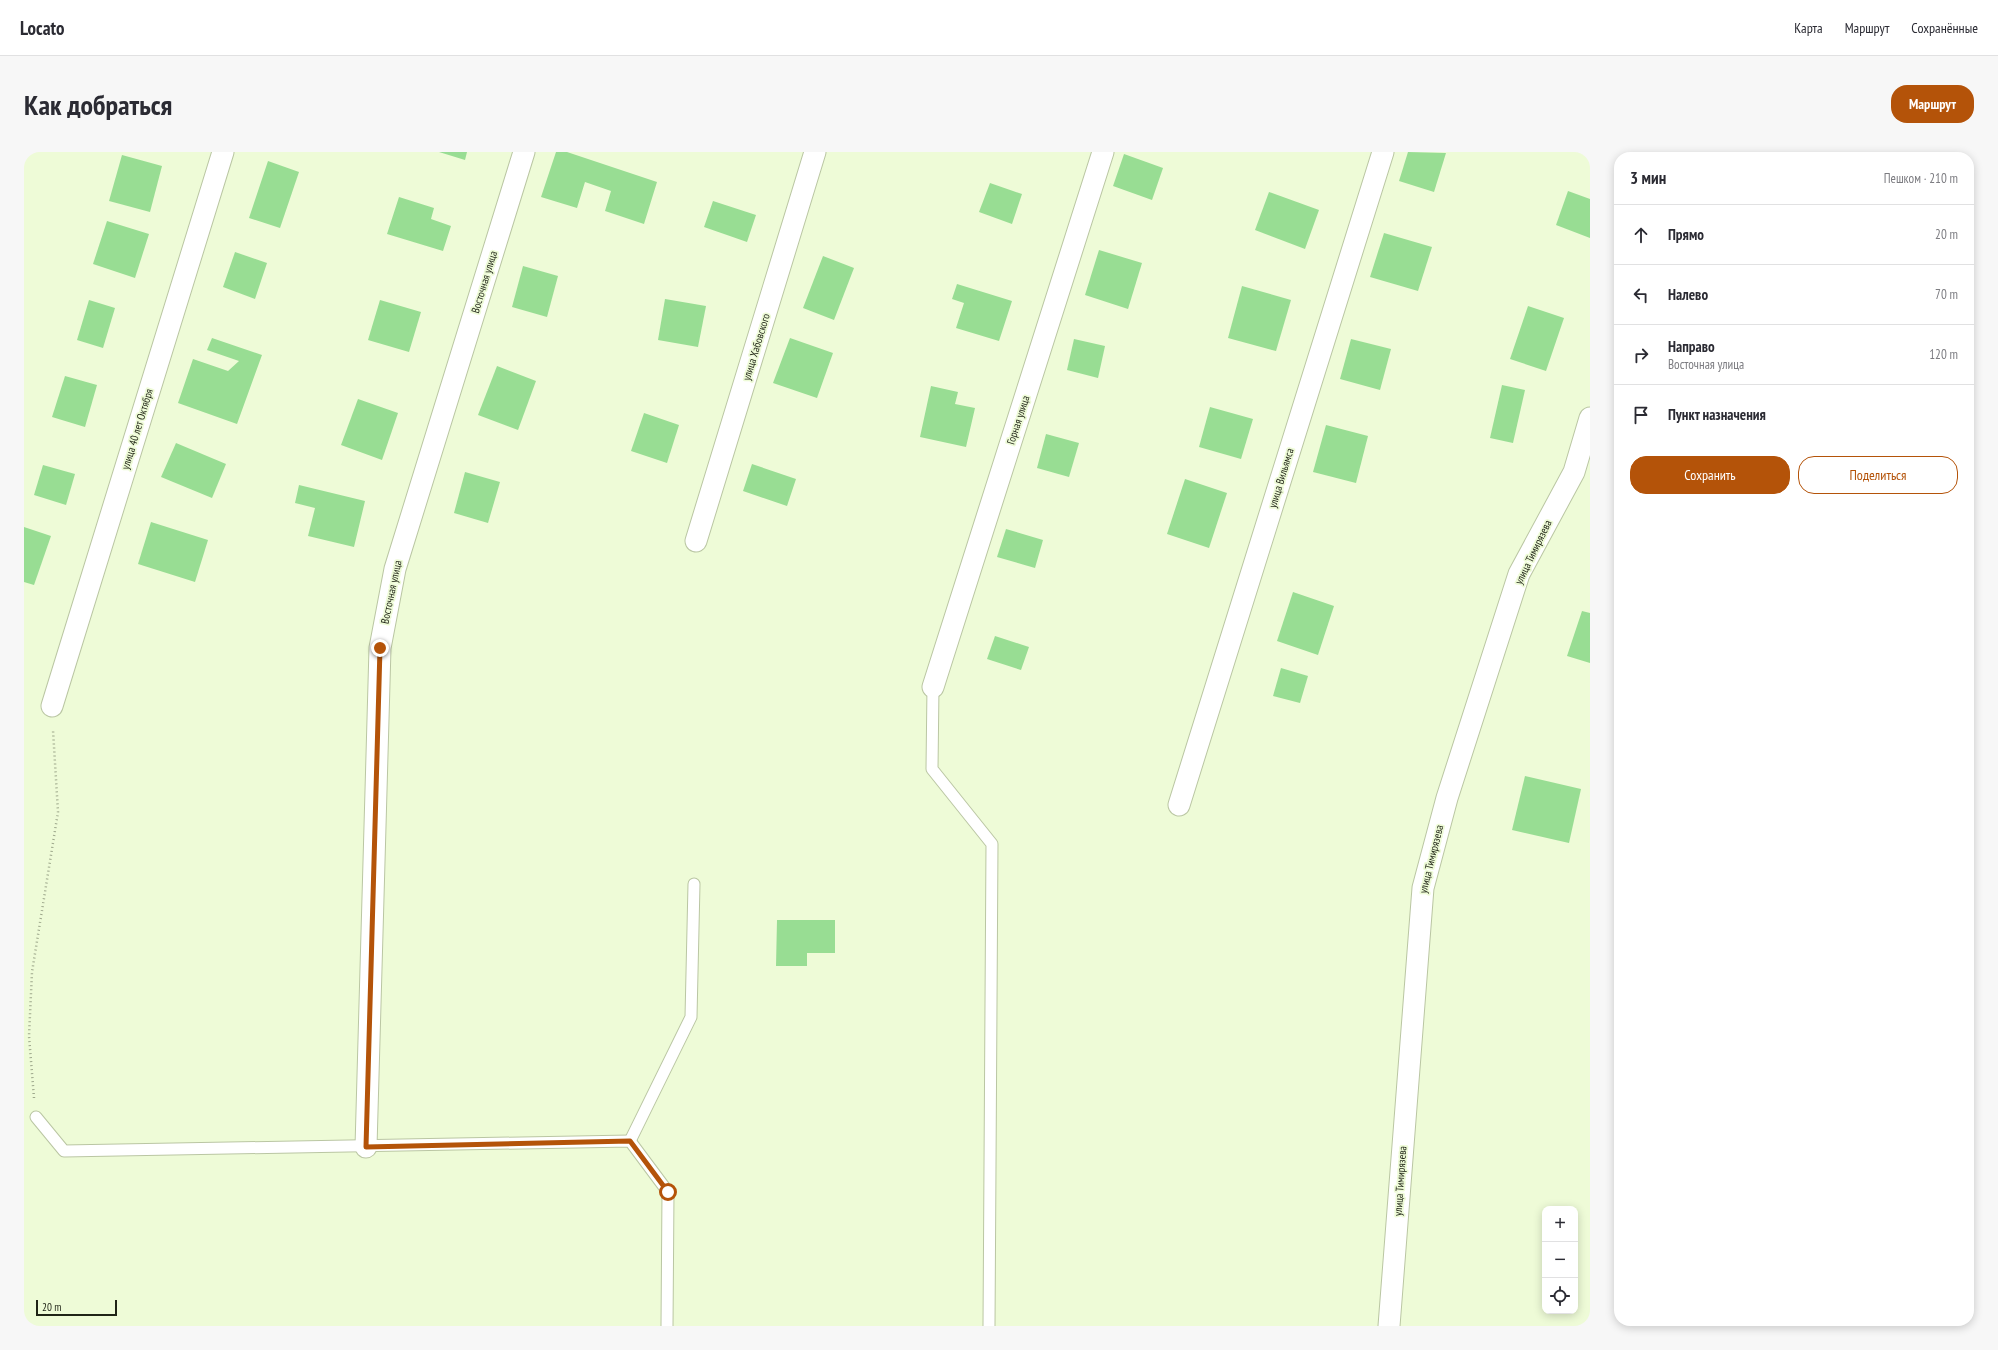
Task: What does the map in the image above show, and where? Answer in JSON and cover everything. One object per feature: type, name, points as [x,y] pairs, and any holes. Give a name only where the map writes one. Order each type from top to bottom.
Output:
[{"type":"street","name":"улица 40 лет Октября","points":[[52,706],[223,152]]},
{"type":"street","name":"Восточная улица","points":[[366,1147],[380,648],[395,569],[524,152]]},
{"type":"street","name":"улица Хабовского","points":[[696,541],[815,152]]},
{"type":"street","name":"Горная улица","points":[[933,687],[1103,152]]},
{"type":"street","name":"улица Вильямса","points":[[1179,805],[1383,152]]},
{"type":"street","name":"улица Тимирязева","points":[[1389,1326],[1423,888],[1447,798],[1519,574],[1574,472],[1590,418]]},
{"type":"lane","points":[[933,687],[932,769],[992,844],[989,1326]]},
{"type":"lane","points":[[630,1141],[691,1017],[694,884]]},
{"type":"lane","points":[[36,1117],[64,1151],[366,1147],[630,1141]]},
{"type":"lane","points":[[630,1141],[668,1192],[667,1326]]},
{"type":"path","points":[[36,1117],[29,1036],[32,972],[58,812],[52,706]]},
{"type":"building","points":[[439,152],[467,152],[465,160]]},
{"type":"building","points":[[556,152],[567,152],[657,182],[644,224],[605,211],[611,191],[585,182],[577,208],[541,197]]},
{"type":"building","points":[[1408,152],[1446,153],[1434,192],[1399,181]]},
{"type":"building","points":[[1124,154],[1163,168],[1152,200],[1113,186]]},
{"type":"building","points":[[122,155],[162,166],[150,212],[109,201]]},
{"type":"building","points":[[268,161],[299,172],[280,228],[249,218]]},
{"type":"building","points":[[990,183],[1022,194],[1012,224],[979,212]]},
{"type":"building","points":[[1568,191],[1590,199],[1590,238],[1556,225]]},
{"type":"building","points":[[1269,192],[1319,210],[1305,249],[1255,230]]},
{"type":"building","points":[[399,197],[434,208],[431,219],[451,226],[443,251],[387,234]]},
{"type":"building","points":[[713,201],[756,215],[747,242],[704,227]]},
{"type":"building","points":[[107,221],[149,234],[135,278],[93,264]]},
{"type":"building","points":[[1384,233],[1432,247],[1418,291],[1370,277]]},
{"type":"building","points":[[1099,250],[1142,263],[1128,309],[1085,295]]},
{"type":"building","points":[[235,252],[267,263],[255,299],[223,287]]},
{"type":"building","points":[[823,256],[854,268],[834,320],[803,308]]},
{"type":"building","points":[[523,266],[558,276],[547,317],[512,307]]},
{"type":"building","points":[[957,284],[1012,301],[999,341],[956,328],[964,303],[952,299]]},
{"type":"building","points":[[1242,286],[1291,300],[1276,351],[1228,338]]},
{"type":"building","points":[[665,299],[706,306],[698,347],[658,340]]},
{"type":"building","points":[[89,300],[115,308],[103,348],[77,340]]},
{"type":"building","points":[[380,300],[421,312],[409,352],[368,340]]},
{"type":"building","points":[[1528,306],[1564,318],[1546,371],[1510,359]]},
{"type":"building","points":[[212,338],[262,355],[237,424],[178,403],[193,359],[228,371],[239,361],[207,350]]},
{"type":"building","points":[[790,338],[833,353],[817,398],[773,383]]},
{"type":"building","points":[[1074,339],[1105,346],[1098,378],[1067,370]]},
{"type":"building","points":[[1351,339],[1391,349],[1380,390],[1340,379]]},
{"type":"building","points":[[497,366],[536,381],[518,430],[478,415]]},
{"type":"building","points":[[65,376],[97,385],[85,427],[52,417]]},
{"type":"building","points":[[1502,385],[1525,390],[1513,443],[1490,438]]},
{"type":"building","points":[[931,386],[958,392],[955,404],[975,408],[966,447],[920,437]]},
{"type":"building","points":[[358,399],[398,413],[382,460],[341,445]]},
{"type":"building","points":[[1210,407],[1253,419],[1241,459],[1199,447]]},
{"type":"building","points":[[644,413],[679,425],[667,463],[631,451]]},
{"type":"building","points":[[1326,425],[1368,436],[1356,483],[1313,472]]},
{"type":"building","points":[[1046,434],[1079,443],[1069,477],[1037,468]]},
{"type":"building","points":[[176,443],[226,464],[212,498],[161,477]]},
{"type":"building","points":[[752,464],[796,479],[787,506],[743,491]]},
{"type":"building","points":[[43,465],[75,474],[66,505],[34,495]]},
{"type":"building","points":[[465,472],[500,482],[488,523],[454,513]]},
{"type":"building","points":[[1185,479],[1227,493],[1209,548],[1167,534]]},
{"type":"building","points":[[299,485],[365,501],[354,547],[308,536],[315,508],[295,503]]},
{"type":"building","points":[[151,522],[208,540],[195,582],[138,564]]},
{"type":"building","points":[[24,527],[51,536],[34,585],[24,582]]},
{"type":"building","points":[[1006,529],[1043,540],[1035,568],[997,557]]},
{"type":"building","points":[[1293,592],[1334,606],[1318,655],[1277,641]]},
{"type":"building","points":[[1582,611],[1590,613],[1590,663],[1567,656]]},
{"type":"building","points":[[995,636],[1029,647],[1021,670],[987,659]]},
{"type":"building","points":[[1281,668],[1308,676],[1300,703],[1273,696]]},
{"type":"building","points":[[1525,776],[1581,789],[1569,843],[1512,830]]},
{"type":"building","points":[[777,920],[835,920],[835,953],[807,953],[807,966],[776,966]]},
{"type":"route","points":[[380,648],[366,1147],[630,1141],[668,1192]]}]
